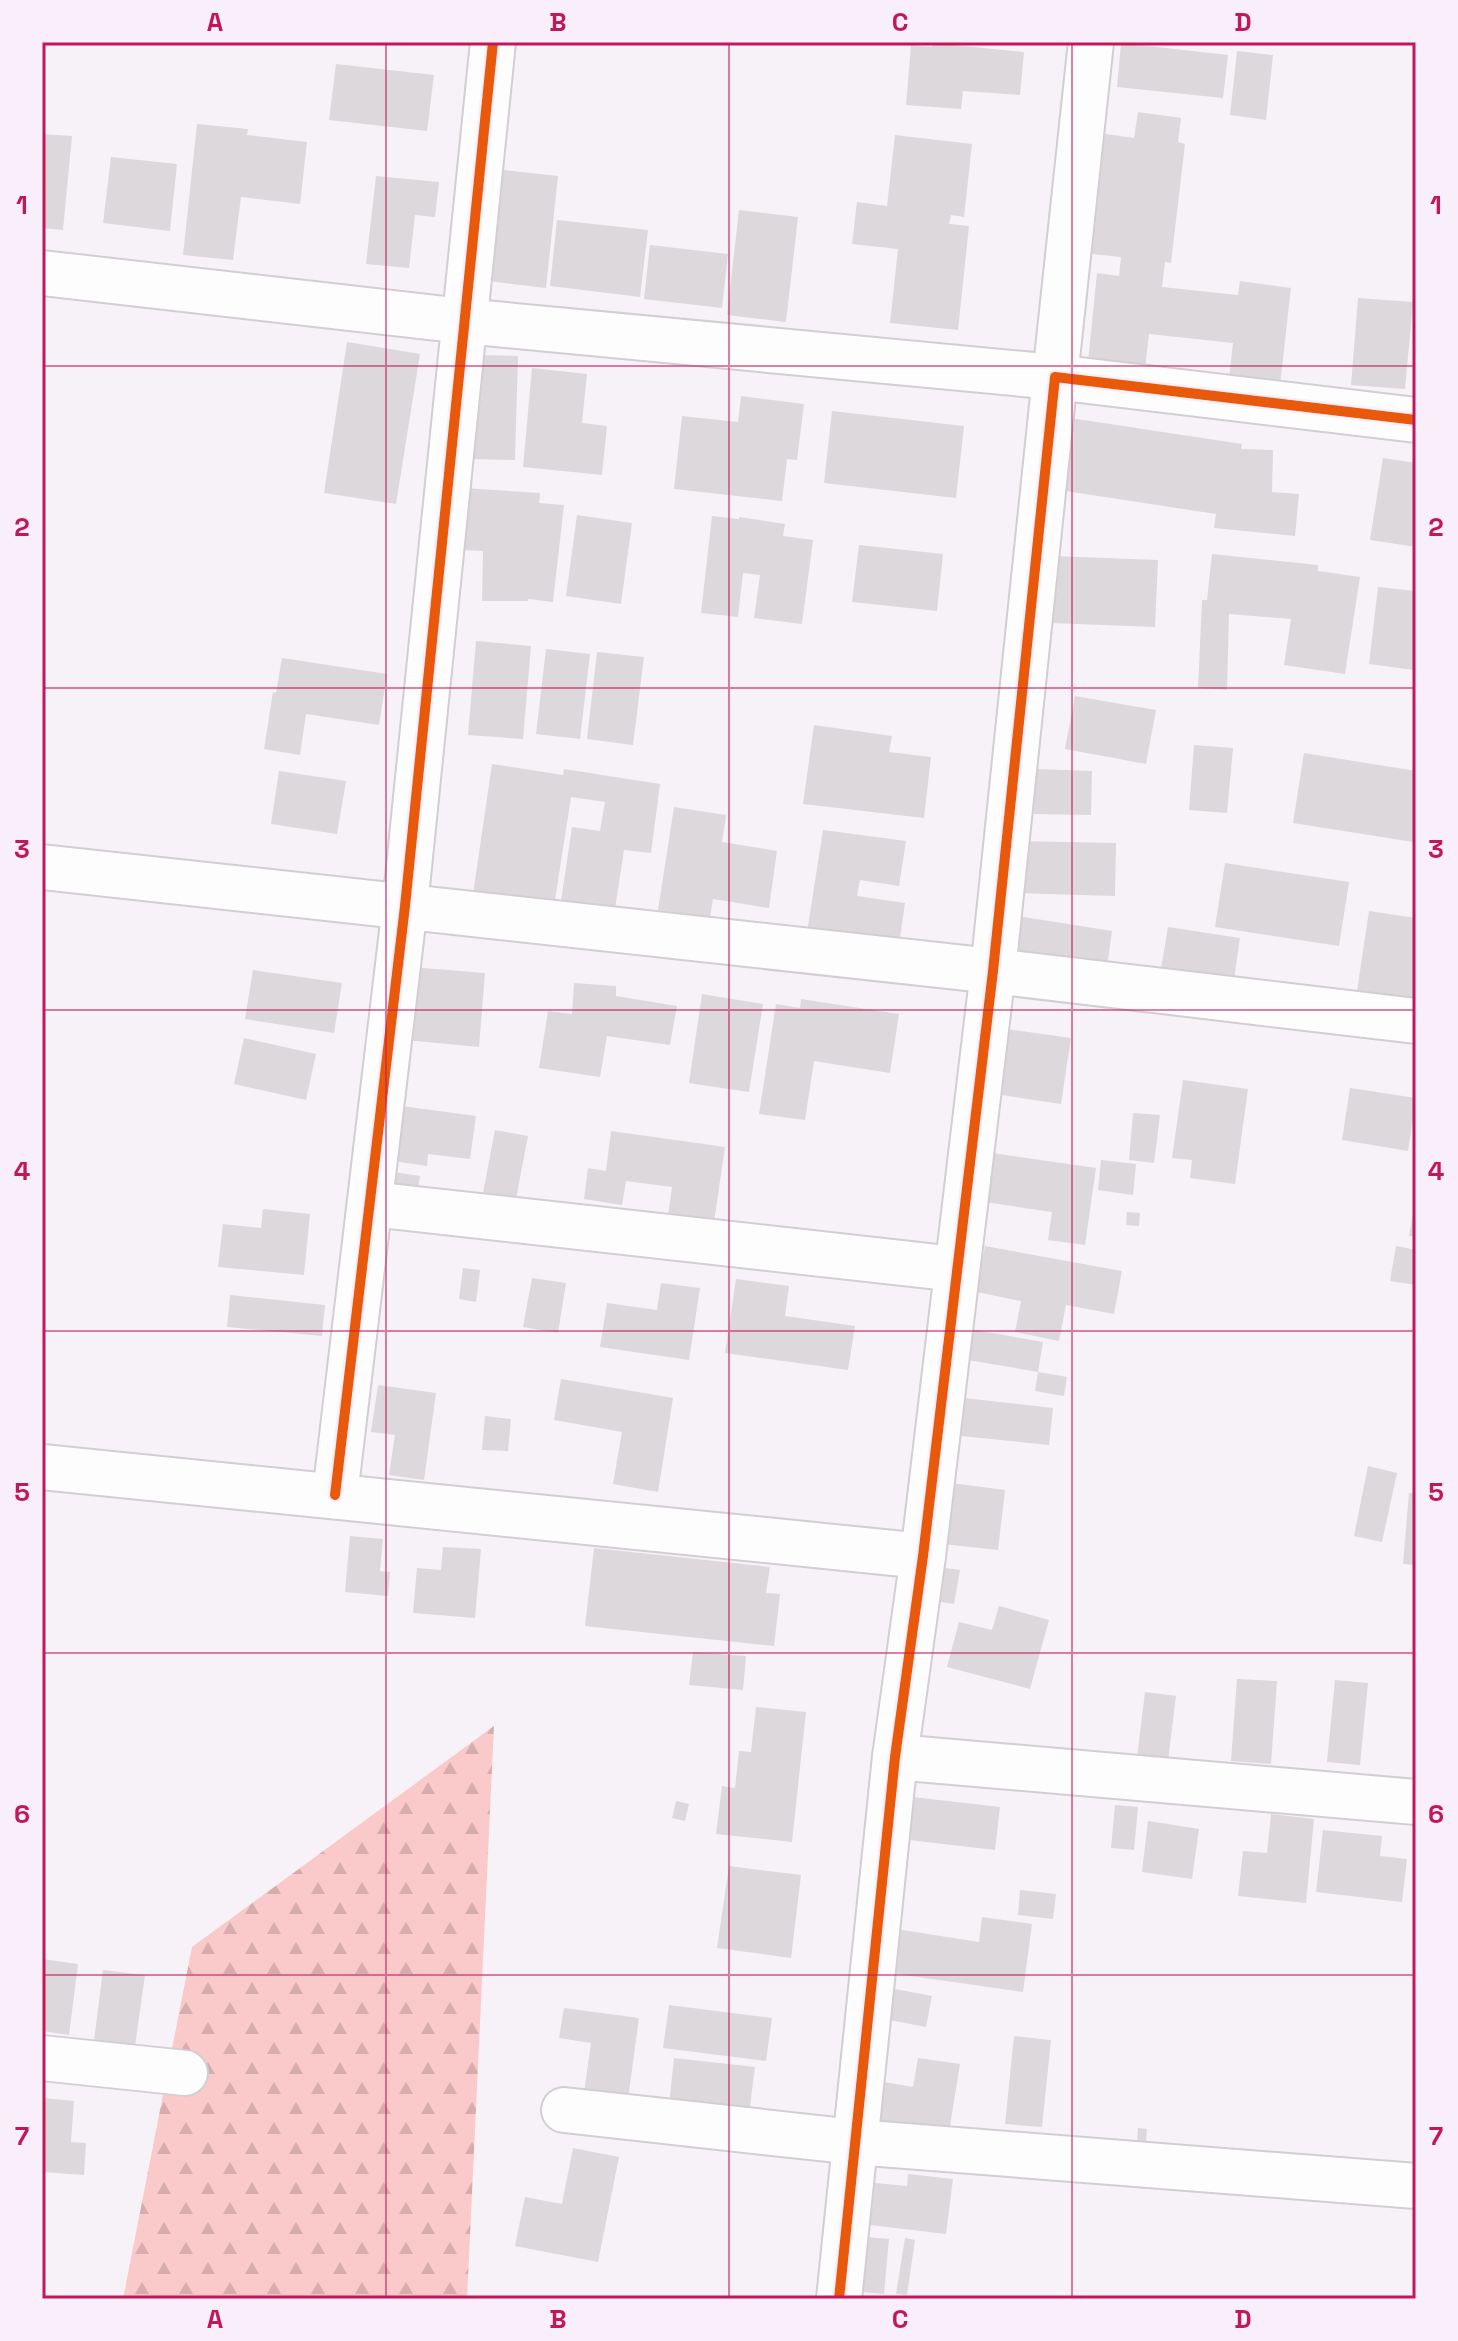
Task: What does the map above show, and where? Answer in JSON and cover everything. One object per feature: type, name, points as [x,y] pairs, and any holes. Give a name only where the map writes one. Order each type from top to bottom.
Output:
[{"type":"street","points":[[335,1495],[405,906],[493,42]]},
{"type":"street","points":[[839,2299],[895,1757],[923,1556],[993,971],[1091,42]]},
{"type":"street","points":[[42,273],[463,321],[1055,377],[1416,420]]},
{"type":"street","points":[[42,867],[993,971],[1416,1021]]},
{"type":"street","points":[[371,1204],[956,1269]]},
{"type":"street","points":[[42,1467],[923,1556]]},
{"type":"street","points":[[895,1757],[1416,1802]]},
{"type":"street","points":[[42,2058],[185,2073]]},
{"type":"street","points":[[564,2110],[855,2142],[1416,2186]]},
{"type":"green space","points":[[494,1726],[467,2299],[123,2299],[192,1947]]},
{"type":"building","points":[[933,43],[1024,52],[1020,95],[963,91],[961,109],[906,105],[911,45],[932,47]]},
{"type":"building","points":[[1121,43],[1228,55],[1223,98],[1117,87]]},
{"type":"building","points":[[1237,51],[1273,55],[1266,120],[1230,115]]},
{"type":"building","points":[[336,64],[434,75],[427,131],[329,120]]},
{"type":"building","points":[[1138,112],[1181,118],[1178,142],[1185,144],[1171,263],[1165,262],[1162,287],[1238,295],[1240,281],[1291,288],[1279,394],[1228,387],[1233,343],[1149,334],[1145,369],[1088,362],[1097,273],[1119,276],[1121,257],[1092,254],[1105,134],[1134,138]]},
{"type":"building","points":[[197,124],[248,129],[247,135],[307,142],[300,204],[241,197],[233,260],[183,255]]},
{"type":"building","points":[[42,134],[72,136],[63,230],[42,228]]},
{"type":"building","points":[[895,135],[972,144],[964,217],[951,215],[949,224],[969,226],[958,330],[890,323],[898,249],[852,244],[857,202],[887,206]]},
{"type":"building","points":[[111,157],[177,164],[170,231],[103,223]]},
{"type":"building","points":[[493,169],[558,176],[546,288],[480,280]]},
{"type":"building","points":[[376,176],[439,182],[435,217],[415,215],[409,268],[366,264]]},
{"type":"building","points":[[739,210],[798,217],[786,322],[727,315]]},
{"type":"building","points":[[557,220],[648,230],[640,297],[550,286]]},
{"type":"building","points":[[650,245],[728,254],[722,308],[644,299]]},
{"type":"building","points":[[1358,298],[1413,302],[1405,389],[1351,385]]},
{"type":"building","points":[[347,342],[420,354],[396,504],[324,493]]},
{"type":"building","points":[[474,355],[518,356],[515,460],[471,459]]},
{"type":"building","points":[[532,368],[587,374],[582,423],[607,426],[602,475],[523,467]]},
{"type":"building","points":[[741,396],[804,404],[797,460],[787,459],[782,501],[674,489],[682,416],[738,422]]},
{"type":"building","points":[[832,411],[964,426],[956,498],[824,483]]},
{"type":"building","points":[[1057,416],[1242,444],[1241,449],[1273,450],[1272,492],[1299,494],[1295,536],[1214,528],[1216,514],[1046,488]]},
{"type":"building","points":[[1383,458],[1416,463],[1416,547],[1370,540]]},
{"type":"building","points":[[464,488],[540,493],[539,503],[564,505],[553,602],[528,599],[482,601],[483,551],[461,550]]},
{"type":"building","points":[[577,515],[632,523],[621,604],[566,596]]},
{"type":"building","points":[[712,516],[785,524],[783,536],[813,540],[802,624],[754,618],[760,575],[743,573],[738,617],[701,613]]},
{"type":"building","points":[[859,545],[943,554],[937,611],[852,602]]},
{"type":"building","points":[[1212,554],[1318,565],[1318,571],[1360,577],[1345,674],[1284,665],[1291,619],[1229,614],[1227,690],[1198,688],[1202,600],[1207,600]]},
{"type":"building","points":[[1054,556],[1158,560],[1155,627],[1051,623]]},
{"type":"building","points":[[1378,587],[1416,591],[1414,670],[1369,664]]},
{"type":"building","points":[[476,641],[531,646],[523,739],[468,735]]},
{"type":"building","points":[[546,649],[590,654],[580,739],[536,734]]},
{"type":"building","points":[[597,652],[644,657],[633,745],[587,739]]},
{"type":"building","points":[[282,658],[387,674],[379,725],[306,714],[300,755],[264,749]]},
{"type":"building","points":[[1075,696],[1156,710],[1146,764],[1065,749]]},
{"type":"building","points":[[814,725],[892,736],[889,752],[931,757],[924,818],[803,804]]},
{"type":"building","points":[[1194,745],[1233,748],[1227,813],[1189,810]]},
{"type":"building","points":[[1304,753],[1416,771],[1413,842],[1293,823]]},
{"type":"building","points":[[492,764],[563,775],[564,769],[660,784],[651,853],[624,850],[615,909],[561,901],[572,827],[600,831],[605,802],[571,797],[553,913],[472,901]]},
{"type":"building","points":[[1035,769],[1092,771],[1091,815],[1034,814]]},
{"type":"building","points":[[279,771],[346,781],[337,834],[271,824]]},
{"type":"building","points":[[674,807],[726,815],[722,842],[777,851],[769,908],[713,899],[710,917],[658,910]]},
{"type":"building","points":[[823,830],[906,841],[899,886],[860,880],[857,896],[905,903],[899,945],[806,939]]},
{"type":"building","points":[[1014,841],[1116,843],[1115,896],[1012,893]]},
{"type":"building","points":[[1225,863],[1349,882],[1339,946],[1215,927]]},
{"type":"building","points":[[1369,911],[1416,918],[1416,1000],[1357,991]]},
{"type":"building","points":[[1011,915],[1112,931],[1105,982],[1003,966]]},
{"type":"building","points":[[1168,927],[1240,938],[1232,993],[1159,981]]},
{"type":"building","points":[[411,967],[485,973],[479,1047],[405,1040]]},
{"type":"building","points":[[253,970],[342,983],[334,1033],[245,1019]]},
{"type":"building","points":[[574,983],[616,986],[616,996],[677,1006],[670,1045],[607,1036],[600,1077],[539,1068],[548,1011],[572,1014]]},
{"type":"building","points":[[702,994],[763,1004],[749,1092],[689,1083]]},
{"type":"building","points":[[801,999],[899,1014],[890,1073],[814,1061],[805,1120],[759,1114],[776,1004],[800,1008]]},
{"type":"building","points":[[1000,1028],[1071,1038],[1061,1104],[989,1093]]},
{"type":"building","points":[[244,1038],[316,1054],[306,1100],[234,1084]]},
{"type":"building","points":[[1183,1080],[1248,1089],[1235,1184],[1190,1178],[1192,1160],[1172,1158]]},
{"type":"building","points":[[1350,1088],[1416,1098],[1408,1151],[1342,1140]]},
{"type":"building","points":[[394,1105],[476,1116],[470,1159],[428,1154],[427,1166],[386,1160]]},
{"type":"building","points":[[1133,1113],[1160,1115],[1154,1163],[1129,1160]]},
{"type":"building","points":[[495,1130],[528,1136],[516,1199],[483,1193]]},
{"type":"building","points":[[611,1131],[725,1147],[714,1222],[668,1216],[672,1187],[626,1181],[622,1205],[584,1199],[588,1168],[606,1171]]},
{"type":"building","points":[[992,1153],[1096,1168],[1085,1245],[1048,1240],[1052,1212],[985,1202]]},
{"type":"building","points":[[1101,1160],[1136,1164],[1133,1195],[1098,1190]]},
{"type":"building","points":[[387,1171],[420,1176],[417,1198],[384,1193]]},
{"type":"building","points":[[1416,1207],[1416,1237],[1409,1236]]},
{"type":"building","points":[[263,1209],[310,1214],[304,1275],[218,1267],[223,1224],[261,1228]]},
{"type":"building","points":[[1127,1212],[1140,1213],[1139,1226],[1126,1225]]},
{"type":"building","points":[[985,1246],[1122,1271],[1114,1314],[1066,1305],[1059,1341],[1015,1332],[1021,1301],[976,1292]]},
{"type":"building","points":[[1396,1246],[1416,1250],[1416,1285],[1390,1281]]},
{"type":"building","points":[[463,1268],[480,1270],[476,1302],[459,1299]]},
{"type":"building","points":[[532,1278],[566,1283],[558,1333],[523,1327]]},
{"type":"building","points":[[736,1279],[789,1286],[785,1316],[855,1326],[848,1370],[725,1353]]},
{"type":"building","points":[[661,1283],[700,1288],[689,1360],[600,1347],[607,1303],[657,1310]]},
{"type":"building","points":[[230,1295],[325,1305],[322,1336],[227,1327]]},
{"type":"building","points":[[954,1326],[1043,1342],[1038,1372],[950,1357]]},
{"type":"building","points":[[1038,1372],[1067,1377],[1064,1396],[1035,1391]]},
{"type":"building","points":[[561,1379],[673,1398],[658,1492],[613,1484],[622,1432],[554,1420]]},
{"type":"building","points":[[378,1385],[436,1393],[424,1480],[389,1475],[395,1435],[371,1432]]},
{"type":"building","points":[[955,1397],[1053,1408],[1049,1445],[951,1435]]},
{"type":"building","points":[[485,1416],[511,1419],[508,1451],[482,1450]]},
{"type":"building","points":[[1368,1466],[1397,1473],[1382,1542],[1354,1536]]},
{"type":"building","points":[[951,1483],[1005,1490],[998,1550],[943,1544]]},
{"type":"building","points":[[1409,1493],[1416,1493],[1416,1565],[1403,1564]]},
{"type":"building","points":[[350,1536],[383,1539],[380,1571],[390,1572],[388,1596],[345,1592]]},
{"type":"building","points":[[443,1547],[481,1549],[475,1618],[413,1613],[417,1568],[441,1570]]},
{"type":"building","points":[[594,1548],[770,1567],[766,1593],[780,1594],[774,1646],[585,1626]]},
{"type":"building","points":[[925,1565],[960,1570],[954,1604],[920,1599]]},
{"type":"building","points":[[999,1606],[1049,1620],[1030,1689],[947,1667],[959,1622],[992,1630]]},
{"type":"building","points":[[693,1652],[746,1656],[743,1690],[689,1685]]},
{"type":"building","points":[[1237,1679],[1277,1681],[1271,1764],[1231,1761]]},
{"type":"building","points":[[1335,1680],[1368,1683],[1360,1765],[1327,1762]]},
{"type":"building","points":[[1145,1692],[1176,1696],[1167,1769],[1136,1766]]},
{"type":"building","points":[[756,1707],[806,1712],[792,1842],[716,1834],[722,1786],[735,1788],[739,1751],[751,1752]]},
{"type":"building","points":[[913,1797],[1000,1807],[995,1850],[909,1840]]},
{"type":"building","points":[[676,1801],[689,1804],[685,1821],[672,1818]]},
{"type":"building","points":[[1115,1805],[1138,1807],[1134,1850],[1111,1848]]},
{"type":"building","points":[[1271,1814],[1314,1819],[1306,1903],[1238,1896],[1243,1851],[1267,1853]]},
{"type":"building","points":[[1148,1821],[1199,1829],[1192,1879],[1142,1872]]},
{"type":"building","points":[[1323,1830],[1382,1836],[1380,1856],[1407,1859],[1402,1902],[1316,1892]]},
{"type":"building","points":[[729,1866],[801,1875],[791,1958],[717,1948]]},
{"type":"building","points":[[1020,1890],[1056,1894],[1053,1919],[1018,1915]]},
{"type":"building","points":[[982,1917],[1032,1924],[1023,1992],[890,1973],[896,1929],[979,1942]]},
{"type":"building","points":[[42,1959],[78,1964],[69,2035],[42,2031]]},
{"type":"building","points":[[103,1970],[145,1975],[135,2046],[94,2041]]},
{"type":"building","points":[[890,1988],[932,1996],[926,2027],[884,2019]]},
{"type":"building","points":[[669,2005],[772,2018],[766,2061],[663,2048]]},
{"type":"building","points":[[564,2008],[639,2018],[628,2099],[584,2093],[591,2043],[559,2038]]},
{"type":"building","points":[[1014,2036],[1051,2040],[1042,2127],[1005,2124]]},
{"type":"building","points":[[674,2058],[755,2067],[749,2114],[669,2105]]},
{"type":"building","points":[[918,2058],[960,2064],[948,2138],[871,2127],[878,2081],[913,2087]]},
{"type":"building","points":[[43,2098],[74,2101],[71,2142],[86,2143],[84,2175],[42,2172]]},
{"type":"building","points":[[1138,2128],[1147,2129],[1145,2158],[1136,2157]]},
{"type":"building","points":[[573,2148],[619,2157],[598,2262],[515,2246],[525,2197],[562,2204]]},
{"type":"building","points":[[908,2174],[953,2179],[946,2234],[870,2225],[875,2183],[907,2186]]},
{"type":"building","points":[[866,2237],[889,2239],[884,2294],[861,2292]]},
{"type":"building","points":[[905,2238],[915,2240],[907,2295],[896,2294]]},
{"type":"cycle path","points":[[335,1495],[405,906],[493,42]]},
{"type":"cycle path","points":[[839,2299],[895,1757],[923,1556],[993,971],[1055,377],[1416,420]]}]
